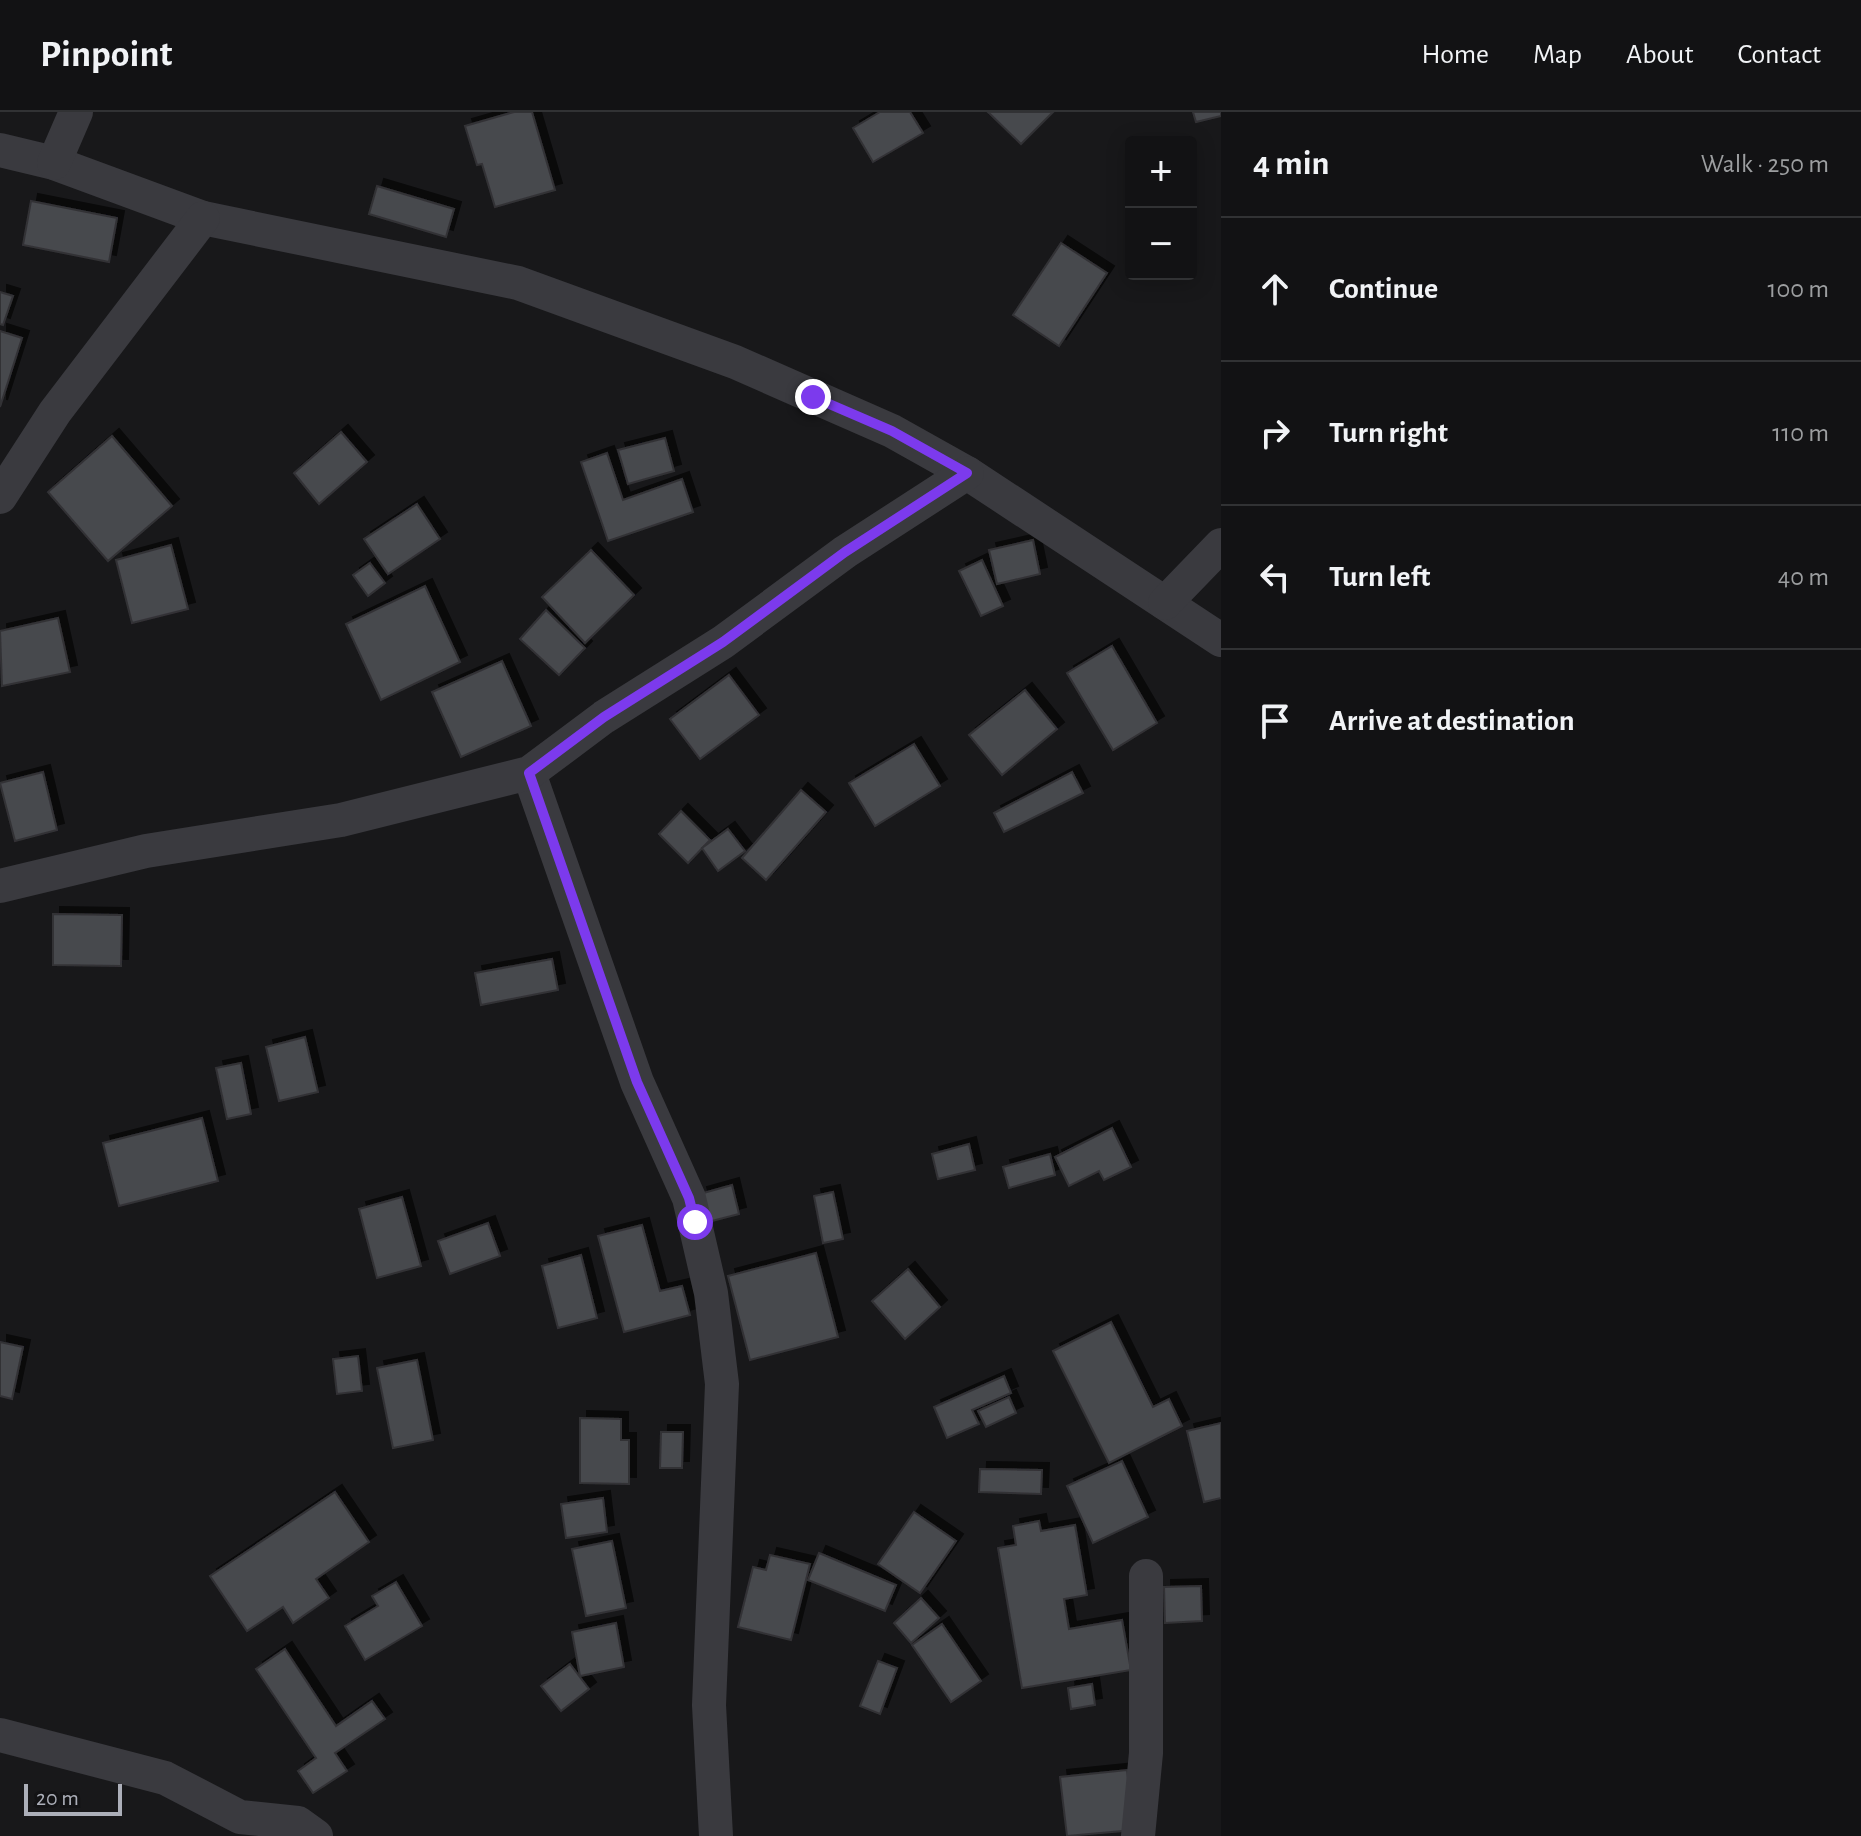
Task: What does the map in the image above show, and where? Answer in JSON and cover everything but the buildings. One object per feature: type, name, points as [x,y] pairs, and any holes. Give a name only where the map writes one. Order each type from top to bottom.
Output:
[{"type":"street","points":[[54,163],[76,112]]},
{"type":"street","points":[[0,150],[54,163],[203,218],[518,283],[735,362],[892,431],[967,473],[1221,640]]},
{"type":"street","points":[[0,497],[55,412],[203,218]]},
{"type":"street","points":[[0,886],[146,851],[341,820],[529,773],[604,717],[723,642],[845,552],[967,473]]},
{"type":"street","points":[[1165,603],[1221,545]]},
{"type":"street","points":[[529,773],[637,1082],[689,1198],[711,1293],[722,1384],[709,1705],[716,1836]]},
{"type":"street","points":[[1138,1836],[1146,1753],[1146,1576]]},
{"type":"street","points":[[0,1735],[165,1778],[235,1826],[298,1823],[316,1836]]},
{"type":"route","points":[[695,1222],[689,1198],[637,1082],[529,773],[604,717],[723,642],[845,552],[967,473],[892,431],[813,397]]}]
